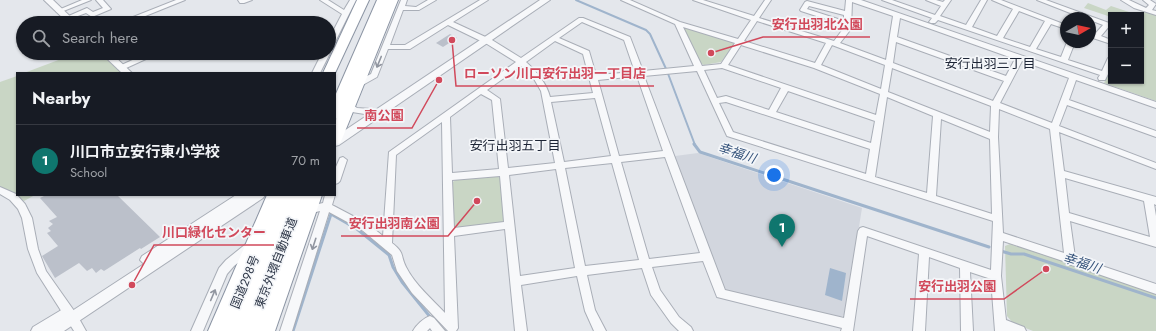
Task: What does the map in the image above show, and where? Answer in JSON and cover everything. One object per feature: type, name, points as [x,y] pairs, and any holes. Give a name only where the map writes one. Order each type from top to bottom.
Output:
[{"type":"highway","points":[[336,58],[363,0]]},
{"type":"highway","points":[[334,72],[367,0]]},
{"type":"highway","points":[[336,81],[372,0]]},
{"type":"highway","points":[[336,112],[383,0]]},
{"type":"highway","points":[[336,137],[389,0]]},
{"type":"highway","points":[[352,94],[396,4]]},
{"type":"highway","points":[[329,72],[335,60]]},
{"type":"highway","points":[[217,331],[275,196]]},
{"type":"highway","name":"東京外環自動車道","points":[[234,331],[288,196]]},
{"type":"highway","points":[[266,331],[313,202]]},
{"type":"highway","name":"東京外環自動車道","points":[[250,331],[313,202]]},
{"type":"highway","points":[[259,331],[296,230]]},
{"type":"highway","name":"国道298号","points":[[226,331],[265,232]]},
{"type":"street","points":[[48,0],[65,16]]},
{"type":"street","points":[[59,11],[88,0]]},
{"type":"street","points":[[77,16],[87,10],[92,15],[108,9],[99,0]]},
{"type":"street","points":[[140,16],[182,0]]},
{"type":"street","points":[[241,0],[242,2],[249,0]]},
{"type":"street","points":[[323,0],[346,13]]},
{"type":"street","points":[[336,32],[353,0]]},
{"type":"street","points":[[370,112],[355,110],[352,94],[374,75],[385,47],[396,4],[404,0]]},
{"type":"street","points":[[396,4],[417,9],[433,0]]},
{"type":"street","points":[[385,47],[407,47],[485,0]]},
{"type":"street","points":[[336,137],[442,71],[454,61],[546,0]]},
{"type":"street","points":[[624,0],[678,23],[817,66],[994,138]]},
{"type":"street","points":[[696,0],[833,43],[1156,166]]},
{"type":"street","points":[[723,66],[768,0]]},
{"type":"street","points":[[817,66],[833,43],[847,29],[849,0]]},
{"type":"street","points":[[854,0],[1156,105]]},
{"type":"street","points":[[885,0],[1064,61],[1102,78],[1108,66]]},
{"type":"street","points":[[929,0],[946,3],[930,26]]},
{"type":"street","points":[[968,28],[984,0]]},
{"type":"street","points":[[995,0],[1060,25]]},
{"type":"street","points":[[1040,0],[1073,12]]},
{"type":"street","points":[[1124,0],[1136,7],[1156,13]]},
{"type":"street","points":[[1146,0],[1153,5],[1148,10]]},
{"type":"street","points":[[847,14],[807,3],[803,10],[847,24]]},
{"type":"street","points":[[999,39],[1017,8]]},
{"type":"street","points":[[870,178],[876,148],[879,120],[890,65],[897,15]]},
{"type":"street","points":[[387,245],[392,154],[581,19],[627,39],[721,294],[847,328],[863,231],[996,276]]},
{"type":"street","points":[[1032,50],[1049,20]]},
{"type":"street","points":[[1096,20],[1107,24],[1096,34]]},
{"type":"street","points":[[448,23],[485,40],[523,61],[539,79],[545,90],[580,271],[590,311],[600,331]]},
{"type":"street","points":[[678,23],[730,134],[997,219]]},
{"type":"street","points":[[1096,37],[1108,41]]},
{"type":"street","points":[[554,38],[586,53],[645,263],[655,292],[675,320],[687,331]]},
{"type":"street","points":[[893,38],[1007,79]]},
{"type":"street","points":[[1064,61],[1068,48]]},
{"type":"street","points":[[1020,57],[1007,79],[995,105],[994,138],[998,235],[996,276],[1001,327],[1020,331]]},
{"type":"street","points":[[113,60],[124,70],[142,60]]},
{"type":"street","points":[[316,72],[322,60]]},
{"type":"street","points":[[336,137],[370,112],[437,69],[454,61]]},
{"type":"street","points":[[594,78],[723,66],[879,120]]},
{"type":"street","points":[[1070,261],[1066,216],[1054,128],[1074,76]]},
{"type":"street","points":[[771,114],[785,88]]},
{"type":"street","points":[[482,91],[496,99],[521,331]]},
{"type":"street","points":[[548,100],[597,95]]},
{"type":"street","points":[[714,101],[726,99],[876,148]]},
{"type":"street","points":[[1065,101],[1156,134]]},
{"type":"street","points":[[931,197],[937,115]]},
{"type":"street","points":[[446,116],[448,233],[452,329]]},
{"type":"street","points":[[447,177],[669,153]]},
{"type":"street","points":[[336,178],[343,160]]},
{"type":"street","points":[[1060,173],[1152,200],[1156,243],[1066,216]]},
{"type":"street","points":[[0,190],[13,197],[22,207],[27,218],[33,249],[42,273],[71,314],[80,331]]},
{"type":"street","points":[[38,331],[71,314],[244,200],[256,196]]},
{"type":"street","points":[[313,202],[328,196]]},
{"type":"street","points":[[244,200],[260,204],[266,209],[266,214]]},
{"type":"street","points":[[313,202],[365,227],[397,253],[401,268],[416,290],[452,329]]},
{"type":"street","points":[[286,331],[313,202]]},
{"type":"street","points":[[448,233],[509,225]]},
{"type":"street","points":[[998,235],[1070,261],[1156,289]]},
{"type":"street","points":[[197,331],[224,270],[230,262],[253,244]]},
{"type":"street","points":[[919,331],[924,252]]},
{"type":"street","points":[[516,281],[580,271],[706,256]]},
{"type":"street","points":[[965,266],[967,331]]},
{"type":"street","points":[[53,331],[71,314]]},
{"type":"street","points":[[419,331],[430,321],[439,331]]},
{"type":"shaded area","points":[[698,153],[862,208],[845,315],[839,317],[729,293],[722,287],[675,156]]},
{"type":"green space","points":[[1088,3],[1106,10],[1111,6],[1129,12],[1108,12],[1108,16],[1084,8]]},
{"type":"green space","points":[[1142,10],[1156,15],[1156,101],[1104,83],[1108,74],[1108,84],[1144,84],[1144,12],[1141,12]]},
{"type":"green space","points":[[686,26],[732,41],[735,44],[721,62],[704,65],[700,63],[683,28]]},
{"type":"green space","points":[[58,60],[107,60],[121,72],[27,72]]},
{"type":"green space","points":[[16,76],[16,196],[0,186],[0,82]]},
{"type":"green space","points":[[495,175],[500,178],[505,219],[502,223],[458,228],[453,225],[451,183],[456,180]]},
{"type":"green space","points":[[16,196],[33,196],[24,201]]},
{"type":"green space","points":[[1010,244],[1156,292],[1156,331],[1033,331],[1013,323],[1007,316],[1005,246]]},
{"type":"water","points":[[830,268],[846,273],[842,301],[825,295]]},
{"type":"building","points":[[450,34],[457,38],[443,47],[436,43]]},
{"type":"building","points":[[44,196],[118,196],[160,237],[104,271],[101,269],[96,273],[92,268],[87,271],[79,263],[55,278],[42,256],[58,246],[47,233],[51,231],[48,228],[53,224],[49,221],[57,217],[40,198]]},
{"type":"waterway","name":"幸福川","points":[[576,0],[646,30],[650,34],[667,71],[695,145]]},
{"type":"waterway","name":"幸福川","points":[[694,144],[700,152],[989,247]]},
{"type":"waterway","points":[[293,331],[331,214],[357,229],[389,255],[393,267],[402,282],[431,318]]},
{"type":"waterway","name":"幸福川","points":[[1001,251],[1011,254],[1024,254],[1156,298]]},
{"type":"place","name":"ローソン川口安行出羽一丁目店","points":[[452,40]]},
{"type":"place","name":"安行出羽北公園","points":[[711,53]]},
{"type":"place","name":"南公園","points":[[439,80]]},
{"type":"place","name":"安行出羽南公園","points":[[477,201]]},
{"type":"place","name":"川口市立安行東小学校","points":[[782,247]]},
{"type":"place","name":"安行出羽公園","points":[[1046,269]]},
{"type":"place","name":"川口緑化センター","points":[[132,285]]},
{"type":"district","name":"安行出羽三丁目","points":[[990,63]]},
{"type":"district","name":"安行出羽五丁目","points":[[515,145]]}]
